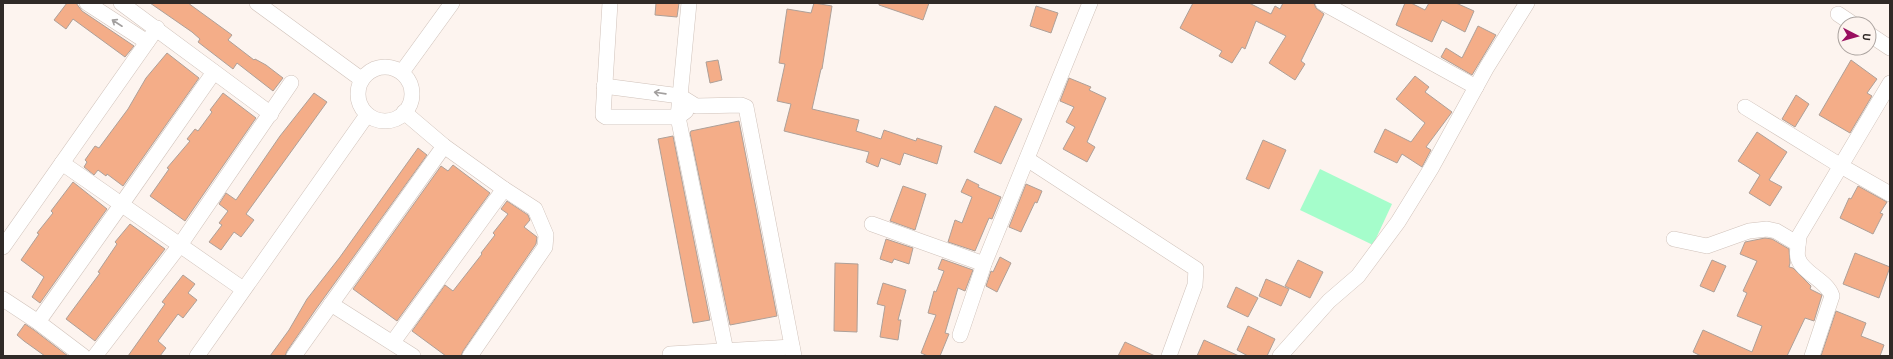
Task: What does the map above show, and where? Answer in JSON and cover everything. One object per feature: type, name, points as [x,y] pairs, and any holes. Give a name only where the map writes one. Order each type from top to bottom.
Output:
[{"type":"street","points":[[87,3],[147,42]]},
{"type":"street","points":[[121,3],[157,28],[271,114]]},
{"type":"street","points":[[257,3],[361,79]]},
{"type":"street","points":[[402,72],[452,3]]},
{"type":"street","points":[[610,3],[602,111],[603,115],[606,117],[678,116],[696,106],[741,105],[746,107],[793,352],[670,354]]},
{"type":"street","points":[[689,3],[678,116],[727,353]]},
{"type":"street","points":[[960,335],[984,264],[1090,3]]},
{"type":"street","points":[[1324,3],[1476,87]]},
{"type":"street","points":[[1280,356],[1329,302],[1358,276],[1398,222],[1432,167],[1476,87],[1527,3]]},
{"type":"street","points":[[3,247],[157,28]]},
{"type":"street","points":[[1877,39],[1890,48]]},
{"type":"street","points":[[380,66],[396,68],[408,78],[412,93],[411,101],[404,112],[389,121],[381,121],[367,115],[359,102],[358,86],[361,79],[366,73],[380,66]]},
{"type":"street","points":[[38,322],[122,205],[214,72]]},
{"type":"street","points":[[95,356],[180,245],[291,83]]},
{"type":"street","points":[[1812,356],[1832,296],[1830,290],[1801,264],[1798,258],[1799,236],[1890,83]]},
{"type":"street","points":[[604,86],[680,96],[696,106]]},
{"type":"street","points":[[1745,107],[1841,166],[1890,194]]},
{"type":"street","points":[[404,112],[444,146],[504,189],[535,209],[546,235],[545,247],[470,356]]},
{"type":"street","points":[[197,356],[367,115]]},
{"type":"street","points":[[294,356],[444,146]]},
{"type":"street","points":[[1027,159],[1196,269],[1195,285],[1169,356]]},
{"type":"street","points":[[62,163],[243,289]]},
{"type":"street","points":[[393,342],[504,189]]},
{"type":"street","points":[[872,224],[984,264]]},
{"type":"street","points":[[1674,239],[1707,246],[1749,231],[1767,229],[1776,232],[1798,244]]},
{"type":"street","points":[[3,299],[38,322],[82,356]]},
{"type":"street","points":[[331,304],[413,356]]},
{"type":"green space","points":[[1320,169],[1392,204],[1373,245],[1300,210]]},
{"type":"building","points":[[67,3],[76,3],[82,11],[134,46],[125,57],[73,19],[66,29],[54,20]]},
{"type":"building","points":[[150,3],[188,3],[232,35],[228,40],[254,60],[255,59],[266,65],[283,78],[273,91],[237,63],[233,69],[198,42],[200,39],[192,32]]},
{"type":"building","points":[[656,3],[679,3],[677,17],[655,15]]},
{"type":"building","points":[[814,3],[832,6],[822,69],[812,109],[859,120],[856,131],[881,139],[884,130],[916,141],[917,138],[942,146],[937,164],[904,153],[900,165],[881,158],[878,167],[866,162],[869,152],[784,131],[791,104],[777,101],[785,64],[779,63],[787,9],[811,13]]},
{"type":"building","points":[[879,3],[929,3],[923,20],[879,5]]},
{"type":"building","points":[[1193,3],[1249,3],[1271,14],[1275,6],[1280,9],[1283,3],[1314,3],[1316,8],[1324,14],[1301,61],[1305,64],[1295,80],[1269,63],[1286,36],[1256,21],[1245,49],[1242,47],[1232,63],[1219,56],[1222,51],[1180,28]]},
{"type":"building","points":[[1405,3],[1411,3],[1425,10],[1429,3],[1456,3],[1474,11],[1465,32],[1442,20],[1432,42],[1396,25]]},
{"type":"building","points":[[1036,6],[1058,13],[1051,33],[1030,26]]},
{"type":"building","points":[[1478,26],[1496,35],[1472,75],[1441,57],[1446,48],[1462,58]]},
{"type":"building","points":[[167,53],[199,78],[123,186],[107,174],[106,176],[98,170],[94,175],[84,167],[87,162],[85,160],[95,146],[99,148],[128,109],[146,78]]},
{"type":"building","points":[[718,60],[722,80],[710,83],[706,62]]},
{"type":"building","points":[[1851,60],[1877,79],[1867,93],[1872,96],[1850,133],[1819,115]]},
{"type":"building","points":[[1415,76],[1429,87],[1425,92],[1452,112],[1426,147],[1431,150],[1422,167],[1402,154],[1397,163],[1374,152],[1385,129],[1411,142],[1425,123],[1396,99]]},
{"type":"building","points":[[1069,78],[1091,87],[1089,90],[1106,98],[1087,142],[1095,147],[1087,162],[1063,149],[1075,127],[1066,122],[1074,107],[1060,101]]},
{"type":"building","points":[[223,93],[256,118],[185,221],[150,196],[169,169],[167,168],[190,141],[187,139],[195,129],[198,131],[212,112],[210,110]]},
{"type":"building","points":[[314,93],[327,102],[246,214],[254,220],[241,237],[234,232],[221,250],[209,242],[222,225],[219,223],[228,211],[219,204],[226,193],[236,200],[280,136]]},
{"type":"building","points":[[1796,95],[1809,104],[1795,127],[1782,119]]},
{"type":"building","points":[[995,106],[1022,119],[1001,164],[974,152]]},
{"type":"building","points":[[739,121],[777,316],[730,325],[690,133],[691,131]]},
{"type":"building","points":[[1757,132],[1787,152],[1769,180],[1782,187],[1770,206],[1749,193],[1760,175],[1738,161]]},
{"type":"building","points":[[673,136],[710,320],[693,323],[658,139]]},
{"type":"building","points":[[1263,140],[1286,150],[1269,189],[1246,179]]},
{"type":"building","points":[[418,148],[427,155],[316,309],[285,356],[270,356],[289,330],[307,299],[340,257]]},
{"type":"building","points":[[453,165],[490,193],[397,321],[353,289],[441,166],[448,171]]},
{"type":"building","points":[[967,179],[979,185],[978,187],[1001,197],[992,219],[989,218],[975,251],[948,242],[955,220],[962,223],[972,197],[961,192]]},
{"type":"building","points":[[73,182],[107,209],[40,303],[32,297],[44,277],[21,260],[39,234],[37,233],[53,213],[51,211]]},
{"type":"building","points":[[1026,184],[1042,191],[1037,203],[1035,202],[1021,232],[1009,227]]},
{"type":"building","points":[[903,186],[926,194],[915,230],[890,221]]},
{"type":"building","points":[[1858,186],[1887,202],[1880,213],[1883,214],[1873,234],[1840,218],[1849,198],[1851,199]]},
{"type":"building","points":[[507,201],[528,215],[530,220],[524,227],[537,237],[536,244],[461,356],[446,356],[412,331],[445,285],[453,291],[482,254],[481,253],[495,235],[493,233],[508,214],[501,209]]},
{"type":"building","points":[[130,224],[165,249],[95,341],[66,319],[100,273],[98,272],[117,244],[115,242]]},
{"type":"building","points":[[1765,238],[1772,239],[1789,249],[1789,267],[1793,268],[1811,286],[1810,289],[1822,295],[1814,321],[1805,318],[1787,356],[1701,356],[1693,352],[1703,330],[1752,352],[1762,326],[1737,316],[1747,293],[1743,291],[1757,261],[1740,254],[1745,242]]},
{"type":"building","points":[[886,239],[913,248],[909,264],[894,259],[892,263],[880,259]]},
{"type":"building","points":[[1855,253],[1890,267],[1879,298],[1843,284]]},
{"type":"building","points":[[1000,257],[1011,263],[997,292],[986,286],[991,271],[993,272]]},
{"type":"building","points":[[942,259],[973,270],[965,291],[958,288],[945,333],[949,334],[940,356],[928,356],[921,353],[936,315],[928,313],[934,291],[936,292],[944,271],[938,269]]},
{"type":"building","points":[[1298,260],[1323,272],[1310,298],[1285,286]]},
{"type":"building","points":[[1712,260],[1726,266],[1714,292],[1700,286]]},
{"type":"building","points":[[835,263],[858,264],[857,332],[834,331]]},
{"type":"building","points":[[183,275],[195,284],[188,293],[197,300],[183,318],[178,314],[158,341],[166,348],[160,356],[128,356],[165,304],[162,302]]},
{"type":"building","points":[[1266,279],[1289,289],[1281,306],[1259,296]]},
{"type":"building","points":[[883,283],[906,290],[898,320],[901,320],[898,340],[880,337],[885,306],[877,304]]},
{"type":"building","points":[[1236,287],[1258,298],[1248,317],[1227,307]]},
{"type":"building","points":[[1836,311],[1866,323],[1861,336],[1884,345],[1880,356],[1821,356]]},
{"type":"building","points":[[25,324],[68,356],[45,356],[24,341],[17,335]]},
{"type":"building","points":[[1248,326],[1275,339],[1267,356],[1248,356],[1237,350]]},
{"type":"building","points":[[1204,340],[1239,356],[1197,356]]},
{"type":"building","points":[[1125,342],[1155,356],[1118,356]]}]
